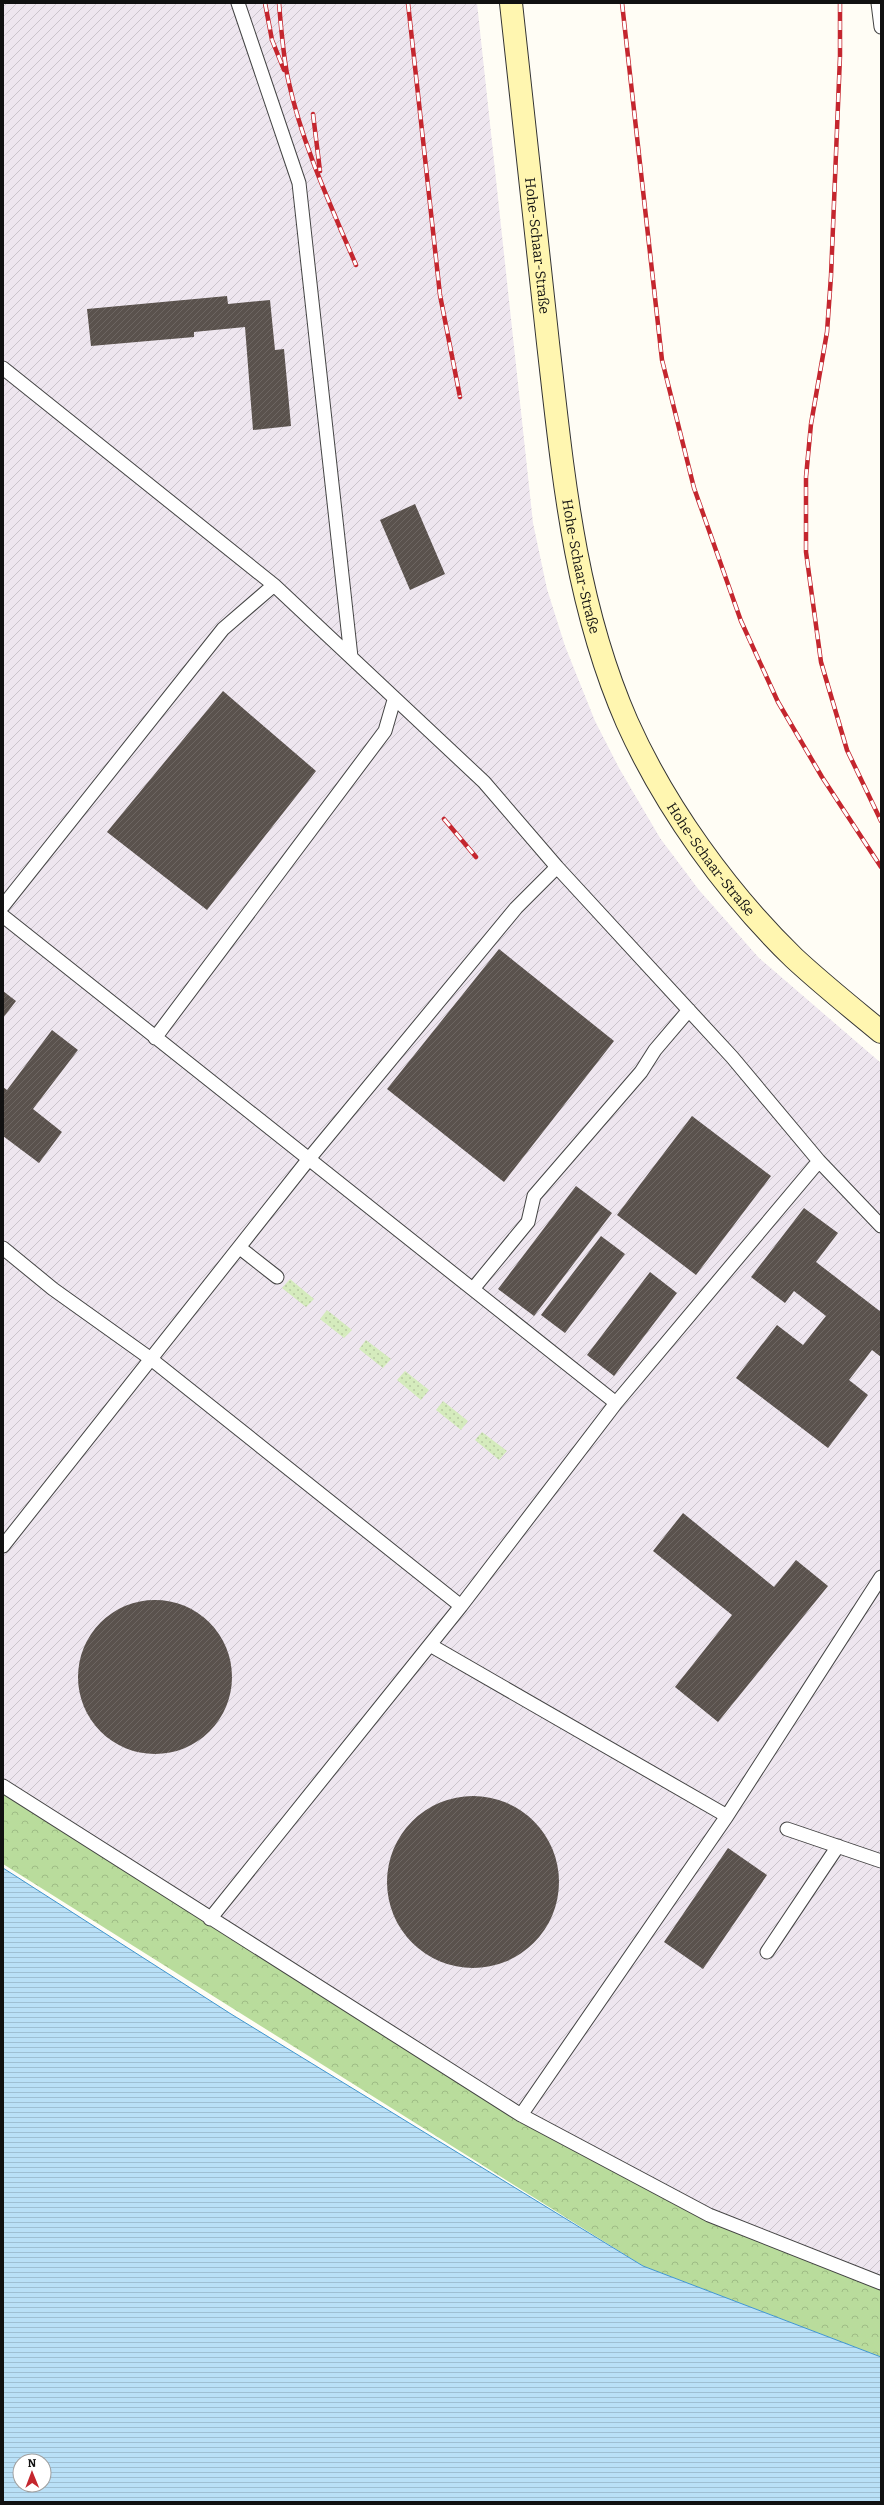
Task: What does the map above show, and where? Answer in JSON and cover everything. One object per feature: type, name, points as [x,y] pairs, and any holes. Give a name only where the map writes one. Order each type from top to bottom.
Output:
[{"type":"main road","name":"Hohe-Schaar-Straße","points":[[511,3],[564,485],[584,595],[600,652],[628,723],[665,794],[688,830],[736,894],[778,942],[826,987],[881,1032]]},
{"type":"lane","points":[[238,3],[300,184],[351,657]]},
{"type":"lane","points":[[878,3],[881,27]]},
{"type":"lane","points":[[3,368],[274,584],[394,700],[484,782],[558,867],[732,1057],[819,1161],[881,1226]]},
{"type":"lane","points":[[3,906],[223,629],[274,584]]},
{"type":"lane","points":[[155,1038],[385,731],[394,700]]},
{"type":"lane","points":[[3,1546],[240,1248],[308,1160],[516,908],[558,867]]},
{"type":"lane","points":[[3,916],[308,1160],[616,1402]]},
{"type":"lane","points":[[473,1289],[528,1222],[534,1196],[641,1072],[655,1050],[689,1010]]},
{"type":"lane","points":[[210,1919],[461,1606],[616,1402],[819,1161]]},
{"type":"lane","points":[[3,1248],[53,1289],[151,1359],[461,1606]]},
{"type":"lane","points":[[240,1248],[277,1278]]},
{"type":"lane","points":[[522,2115],[726,1816],[881,1577]]},
{"type":"lane","points":[[430,1645],[726,1816]]},
{"type":"lane","points":[[3,1786],[210,1919],[522,2115],[709,2215],[881,2283]]},
{"type":"lane","points":[[787,1829],[881,1861]]},
{"type":"lane","points":[[767,1952],[838,1846]]},
{"type":"shaded area","points":[[3,3],[477,3],[533,523],[547,589],[565,646],[595,721],[619,768],[660,838],[699,890],[759,958],[881,1063],[881,2287],[677,2205],[586,2157],[3,1793]]},
{"type":"green space","points":[[290,1279],[314,1299],[306,1307],[282,1288]]},
{"type":"green space","points":[[327,1310],[352,1330],[344,1338],[320,1319]]},
{"type":"green space","points":[[366,1340],[391,1359],[383,1368],[359,1349]]},
{"type":"green space","points":[[405,1371],[429,1390],[421,1400],[397,1380]]},
{"type":"green space","points":[[443,1401],[468,1421],[461,1430],[436,1410]]},
{"type":"green space","points":[[482,1432],[507,1451],[499,1460],[475,1440]]},
{"type":"green space","points":[[3,1793],[586,2157],[677,2205],[881,2287],[881,2357],[643,2266],[3,1864]]},
{"type":"water","points":[[3,1868],[231,2014],[643,2266],[881,2357],[881,2502],[3,2502]]},
{"type":"building","points":[[227,296],[228,304],[270,300],[275,350],[284,349],[291,426],[253,430],[245,327],[194,332],[194,337],[91,346],[87,309]]},
{"type":"building","points":[[415,504],[445,574],[410,590],[380,520]]},
{"type":"building","points":[[223,691],[316,771],[207,910],[107,832]]},
{"type":"building","points":[[499,949],[614,1041],[504,1182],[387,1089]]},
{"type":"building","points":[[3,991],[16,1001],[3,1018]]},
{"type":"building","points":[[52,1030],[78,1050],[33,1109],[62,1132],[39,1163],[3,1136],[3,1087],[7,1090]]},
{"type":"building","points":[[692,1116],[771,1176],[696,1275],[617,1215]]},
{"type":"building","points":[[576,1186],[612,1213],[534,1316],[498,1289]]},
{"type":"building","points":[[804,1208],[838,1233],[816,1262],[881,1312],[881,1357],[872,1350],[849,1380],[868,1395],[828,1448],[736,1378],[777,1325],[803,1345],[826,1316],[794,1291],[785,1303],[751,1277]]},
{"type":"building","points":[[601,1236],[625,1254],[565,1333],[541,1315]]},
{"type":"building","points":[[650,1272],[677,1293],[614,1376],[587,1355]]},
{"type":"building","points":[[683,1513],[774,1587],[796,1560],[828,1586],[718,1722],[675,1687],[732,1615],[653,1551]]},
{"type":"building","points":[[147,1600],[163,1600],[177,1603],[191,1609],[204,1617],[215,1628],[229,1655],[232,1677],[231,1692],[223,1713],[215,1726],[204,1737],[177,1751],[163,1754],[147,1754],[133,1751],[119,1745],[106,1737],[95,1726],[81,1699],[78,1685],[78,1669],[81,1655],[87,1641],[95,1628],[106,1617],[133,1603]]},
{"type":"building","points":[[481,1796],[490,1797],[514,1806],[528,1815],[540,1827],[553,1849],[558,1865],[558,1899],[553,1915],[540,1937],[528,1949],[506,1962],[490,1967],[465,1968],[456,1967],[432,1958],[418,1949],[406,1937],[393,1915],[388,1899],[387,1874],[388,1865],[397,1841],[406,1827],[418,1815],[440,1802],[456,1797]]},
{"type":"building","points":[[728,1848],[767,1875],[703,1969],[664,1942]]},
{"type":"railway","points":[[265,3],[272,40],[284,70]]},
{"type":"railway","points":[[279,3],[281,31],[288,79],[301,127],[318,174],[356,265]]},
{"type":"railway","points":[[408,3],[440,295],[460,397]]},
{"type":"railway","points":[[622,3],[662,360],[694,488],[741,621],[778,702],[822,777],[881,867]]},
{"type":"railway","points":[[840,3],[840,56],[831,276],[827,332],[811,424],[806,477],[806,552],[821,662],[847,750],[881,821]]},
{"type":"railway","points":[[313,114],[320,171]]},
{"type":"railway","points":[[444,819],[476,857]]}]
